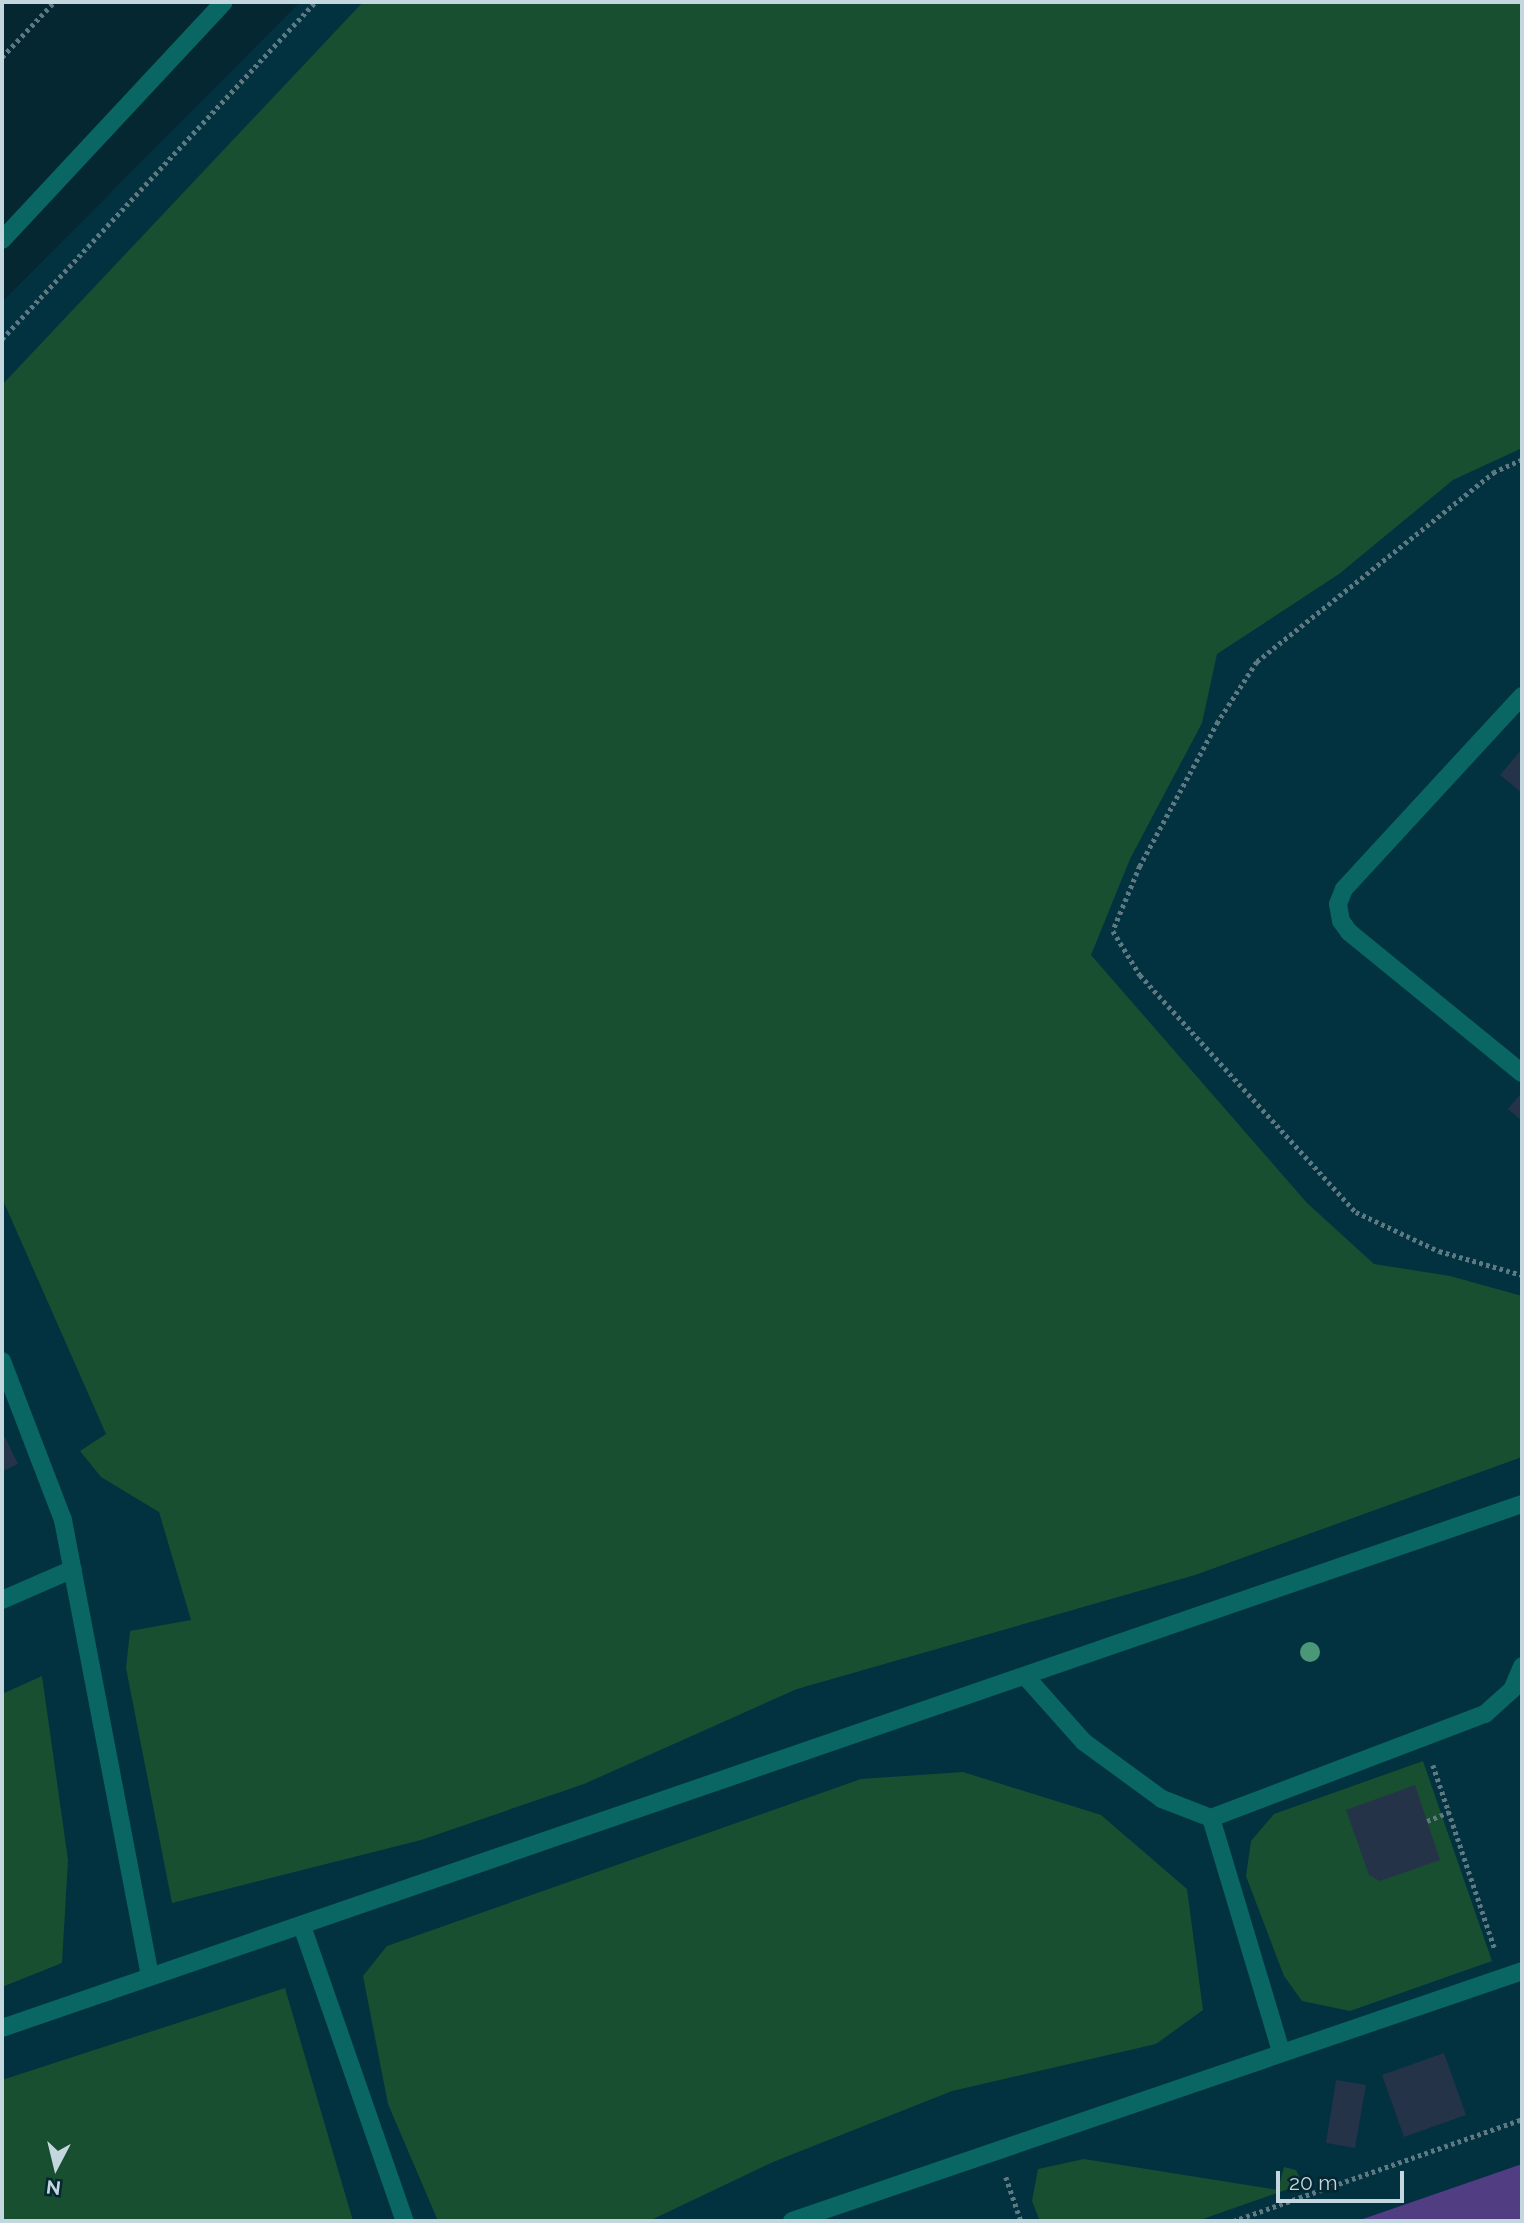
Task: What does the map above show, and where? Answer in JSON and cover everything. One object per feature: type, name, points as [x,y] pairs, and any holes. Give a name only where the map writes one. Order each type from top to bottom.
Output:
[{"type":"street","points":[[2,240],[224,2]]},
{"type":"street","points":[[1522,696],[1343,889],[1338,904],[1340,921],[1349,932],[1522,1073]]},
{"type":"street","points":[[2,1361],[63,1520],[150,1976]]},
{"type":"street","points":[[2,2028],[1522,1504]]},
{"type":"street","points":[[2,1600],[73,1569]]},
{"type":"street","points":[[1026,1677],[1084,1742],[1162,1799],[1211,1818],[1485,1714],[1512,1690],[1522,1666]]},
{"type":"street","points":[[1211,1818],[1281,2051]]},
{"type":"street","points":[[302,1926],[405,2221]]},
{"type":"street","points":[[792,2221],[1281,2051],[1522,1971]]},
{"type":"path","points":[[2,57],[54,2]]},
{"type":"path","points":[[2,339],[315,2]]},
{"type":"path","points":[[1522,460],[1495,472],[1257,662],[1218,722],[1153,842],[1113,931],[1140,975],[1356,1212],[1439,1251],[1522,1275]]},
{"type":"path","points":[[1424,1737],[1504,1976]]},
{"type":"path","points":[[1427,1821],[1449,1812]]},
{"type":"path","points":[[1233,2221],[1522,2119]]},
{"type":"path","points":[[997,2150],[1021,2221]]},
{"type":"shaded area","points":[[300,2],[1522,2],[1522,2221],[2,2221],[2,302]]},
{"type":"shaded area","points":[[1522,2164],[1522,2221],[1357,2221]]},
{"type":"green space","points":[[363,2],[1522,2],[1522,448],[1453,480],[1339,574],[1217,654],[1202,723],[1130,859],[1091,955],[1307,1203],[1374,1264],[1450,1276],[1522,1296],[1522,1457],[1195,1575],[797,1689],[584,1784],[421,1840],[172,1903],[126,1668],[130,1631],[191,1620],[159,1512],[101,1477],[80,1451],[106,1434],[2,1198],[2,385]]},
{"type":"green space","points":[[42,1676],[68,1860],[62,1963],[2,1987],[2,1694]]},
{"type":"green space","points":[[1423,1761],[1492,1961],[1350,2011],[1302,2001],[1284,1976],[1246,1876],[1251,1841],[1274,1814]]},
{"type":"green space","points":[[963,1772],[1101,1815],[1187,1889],[1203,2010],[1156,2044],[952,2091],[773,2162],[649,2221],[438,2221],[388,2104],[363,1976],[387,1946],[861,1779]]},
{"type":"green space","points":[[285,1988],[353,2221],[2,2221],[2,2080]]},
{"type":"green space","points":[[1084,2159],[1278,2190],[1284,2167],[1296,2170],[1303,2184],[1197,2221],[1040,2221],[1032,2201],[1038,2169]]},
{"type":"building","points":[[1522,749],[1522,793],[1500,775]]},
{"type":"building","points":[[1522,1092],[1522,1121],[1508,1109]]},
{"type":"building","points":[[5,1437],[18,1464],[3,1471],[2,1438]]},
{"type":"building","points":[[1415,1785],[1440,1860],[1380,1881],[1369,1875],[1346,1810]]},
{"type":"building","points":[[1444,2053],[1466,2115],[1404,2137],[1382,2075]]},
{"type":"building","points":[[1336,2080],[1366,2085],[1355,2148],[1326,2143]]}]
